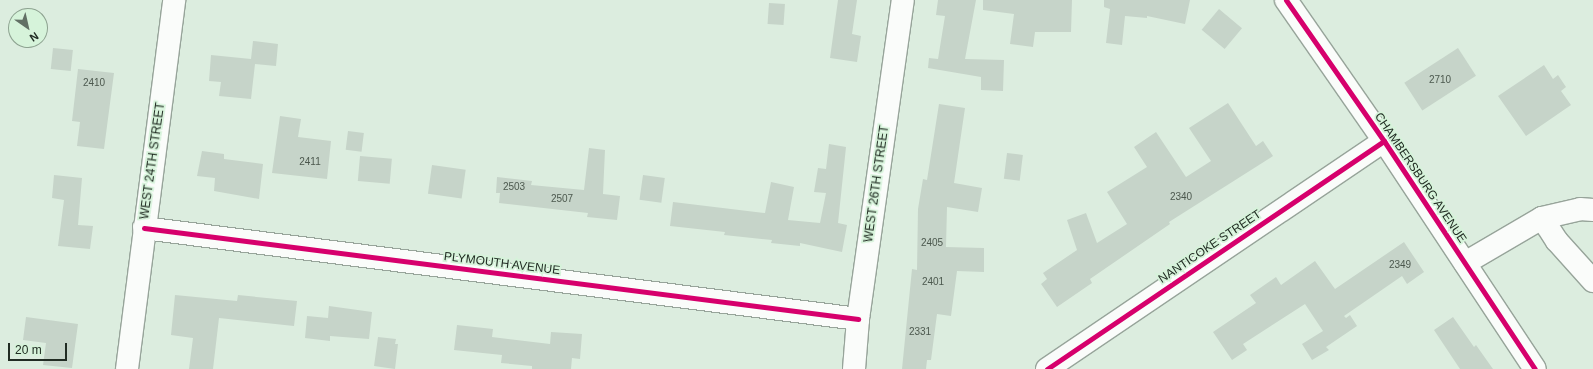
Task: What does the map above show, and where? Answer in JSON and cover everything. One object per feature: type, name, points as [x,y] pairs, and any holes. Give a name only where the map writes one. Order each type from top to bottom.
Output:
[{"type":"street","name":"WEST 24TH STREET","points":[[127,369],[174,0]]},
{"type":"street","name":"WEST 26TH STREET","points":[[854,369],[858,319],[903,0]]},
{"type":"street","name":"CHAMBERSBURG AVENUE","points":[[1286,0],[1384,141],[1536,369]]},
{"type":"street","name":"NANTICOKE STREET","points":[[1047,369],[1384,141]]},
{"type":"street","points":[[1465,263],[1542,218],[1580,209],[1593,210]]},
{"type":"street","points":[[1542,218],[1557,241],[1593,282]]},
{"type":"street","name":"PLYMOUTH AVENUE","points":[[144,228],[858,319]]},
{"type":"building","points":[[838,0],[857,0],[852,34],[861,36],[857,62],[830,58]]},
{"type":"building","points":[[938,0],[976,0],[965,59],[1004,60],[1003,91],[981,90],[981,77],[928,68],[929,58],[938,59],[945,16],[936,15]]},
{"type":"building","points":[[983,0],[1072,0],[1071,32],[1035,32],[1033,47],[1010,44],[1014,14],[983,10]]},
{"type":"building","points":[[1104,0],[1190,0],[1185,24],[1147,16],[1147,18],[1125,16],[1122,45],[1106,43],[1110,9],[1104,7]]},
{"type":"building","points":[[769,3],[785,4],[783,25],[768,24]]},
{"type":"building","points":[[1219,9],[1242,28],[1225,49],[1202,30]]},
{"type":"building","points":[[253,41],[278,44],[276,66],[255,64],[251,99],[219,96],[221,82],[209,81],[211,55],[251,59]]},
{"type":"building","points":[[53,48],[73,50],[71,71],[51,69]]},
{"type":"building","points":[[1458,48],[1476,76],[1422,111],[1404,83]]},
{"type":"building","points":[[1544,65],[1553,79],[1558,75],[1566,87],[1561,91],[1571,105],[1526,136],[1498,96]]},
{"type":"building","points":[[78,69],[114,73],[104,149],[77,146],[80,122],[72,121]]},
{"type":"building","points":[[1228,103],[1256,146],[1263,141],[1273,156],[1169,222],[1170,224],[1090,279],[1092,283],[1057,307],[1041,284],[1047,279],[1043,273],[1077,250],[1067,220],[1086,213],[1097,243],[1127,224],[1107,192],[1147,167],[1134,147],[1156,132],[1186,177],[1211,161],[1189,128]]},
{"type":"building","points":[[939,104],[965,108],[954,183],[982,188],[978,212],[947,207],[946,247],[984,248],[984,272],[957,271],[951,316],[937,314],[931,360],[927,360],[926,369],[902,369],[912,269],[917,270],[918,209],[923,179],[927,180]]},
{"type":"building","points":[[280,116],[301,119],[298,137],[331,141],[327,179],[272,173]]},
{"type":"building","points":[[348,131],[364,133],[362,152],[346,150]]},
{"type":"building","points":[[829,144],[846,147],[838,223],[847,225],[842,252],[800,243],[800,246],[771,243],[772,240],[724,235],[725,232],[670,226],[673,202],[765,213],[771,182],[794,187],[788,220],[820,223],[826,193],[814,192],[818,168],[826,169]]},
{"type":"building","points":[[589,148],[605,150],[603,194],[620,196],[617,220],[587,217],[588,213],[499,203],[500,193],[496,193],[497,177],[532,181],[531,185],[584,190]]},
{"type":"building","points":[[202,151],[224,154],[224,159],[263,164],[259,199],[214,191],[215,178],[197,176]]},
{"type":"building","points":[[1007,153],[1023,155],[1020,181],[1004,179]]},
{"type":"building","points":[[360,156],[392,159],[390,184],[358,181]]},
{"type":"building","points":[[432,165],[466,170],[462,198],[428,194]]},
{"type":"building","points":[[54,175],[82,178],[78,225],[93,226],[90,249],[58,246],[64,200],[52,198]]},
{"type":"building","points":[[643,175],[665,178],[661,203],[640,200]]},
{"type":"building","points":[[1404,242],[1424,272],[1407,284],[1402,276],[1344,316],[1346,318],[1350,315],[1357,326],[1326,347],[1329,350],[1312,360],[1302,344],[1323,331],[1305,304],[1243,344],[1247,350],[1232,360],[1213,332],[1256,303],[1250,295],[1276,277],[1281,285],[1315,261],[1335,289]]},
{"type":"building","points":[[175,295],[237,301],[238,295],[297,301],[294,326],[219,318],[213,369],[189,369],[193,338],[171,335]]},
{"type":"building","points":[[329,306],[372,312],[369,339],[330,336],[330,341],[305,338],[307,316],[328,318]]},
{"type":"building","points":[[26,317],[78,324],[72,368],[43,365],[46,343],[23,340]]},
{"type":"building","points":[[1453,317],[1474,347],[1476,345],[1493,369],[1460,369],[1434,330]]},
{"type":"building","points":[[457,325],[493,329],[492,337],[550,344],[551,332],[582,334],[580,359],[572,358],[571,369],[532,369],[532,366],[501,363],[502,355],[454,350]]},
{"type":"building","points":[[378,337],[396,339],[395,344],[398,344],[395,369],[374,366]]},
{"type":"cycle path","points":[[1286,0],[1384,141],[1535,369]]},
{"type":"cycle path","points":[[1047,369],[1384,141]]},
{"type":"cycle path","points":[[144,228],[858,319]]}]
